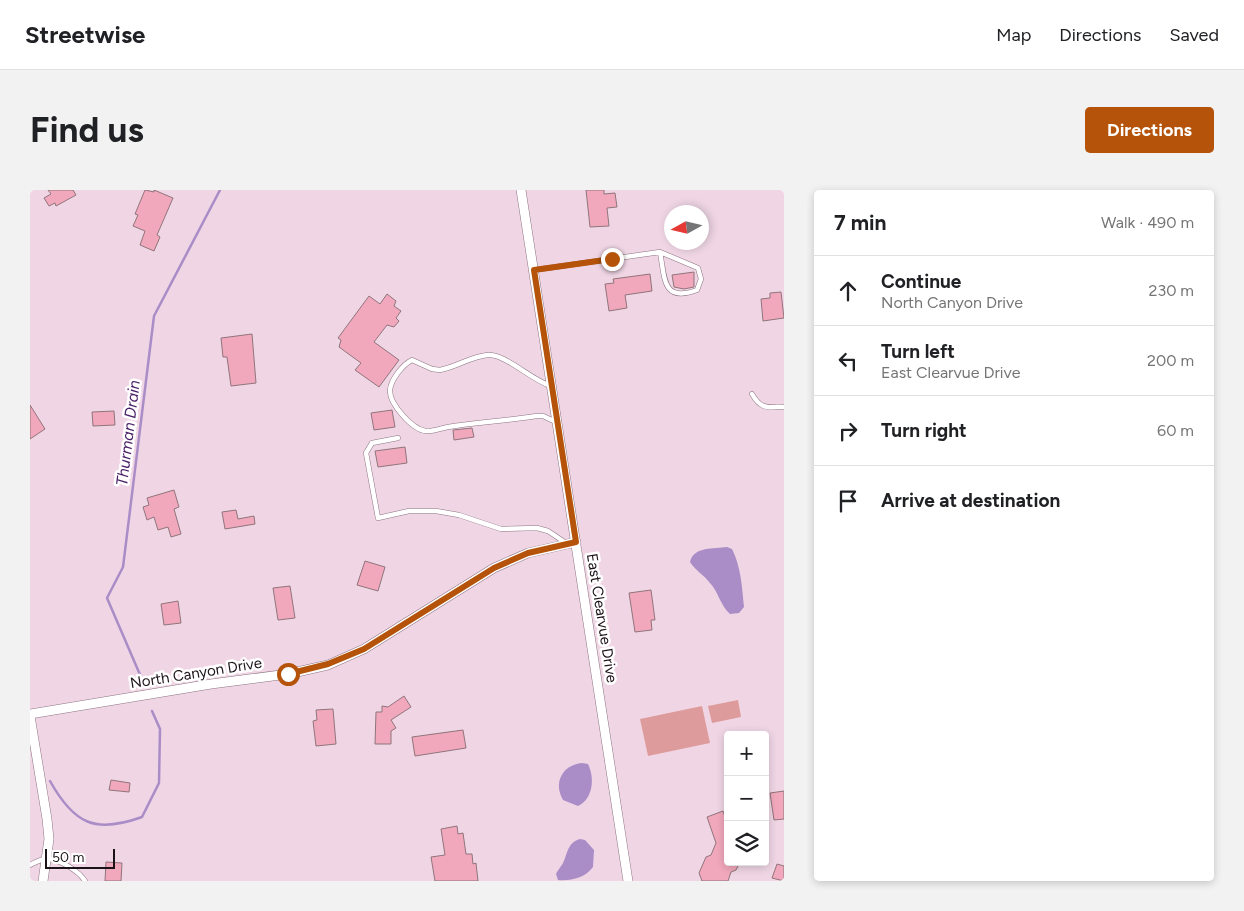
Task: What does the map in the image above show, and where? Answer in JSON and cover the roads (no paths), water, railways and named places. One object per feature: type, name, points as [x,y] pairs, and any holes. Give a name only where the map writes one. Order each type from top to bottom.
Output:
[{"type":"street","name":"East Clearvue Drive","points":[[521,190],[558,423],[572,543],[628,881]]},
{"type":"street","name":"North Canyon Drive","points":[[30,715],[211,684],[288,674],[328,664],[364,649],[494,568],[528,553],[572,543]]},
{"type":"street","points":[[30,715],[48,819],[49,839],[43,881]]},
{"type":"lane","points":[[534,270],[660,252],[698,268],[701,279],[696,290],[686,294],[675,295],[671,292],[667,286],[660,252]]},
{"type":"lane","points":[[552,386],[531,378],[505,360],[490,355],[440,370],[412,360],[406,363],[396,376],[390,391],[394,405],[401,414],[419,430],[428,432],[447,427],[536,416],[543,416],[558,423]]},
{"type":"lane","points":[[752,394],[758,404],[762,406],[784,407]]},
{"type":"lane","points":[[398,438],[372,443],[366,453],[378,518],[410,511],[436,511],[459,515],[501,529],[537,528],[548,531],[572,543]]},
{"type":"lane","points":[[30,865],[46,859],[71,868],[85,881]]},
{"type":"waterway","name":"Thurman Drain","points":[[144,684],[107,598],[123,567],[154,316],[220,190]]},
{"type":"waterway","name":"Thurman Drain","points":[[50,781],[68,807],[87,822],[111,825],[142,817],[159,783],[160,729],[152,711]]}]
